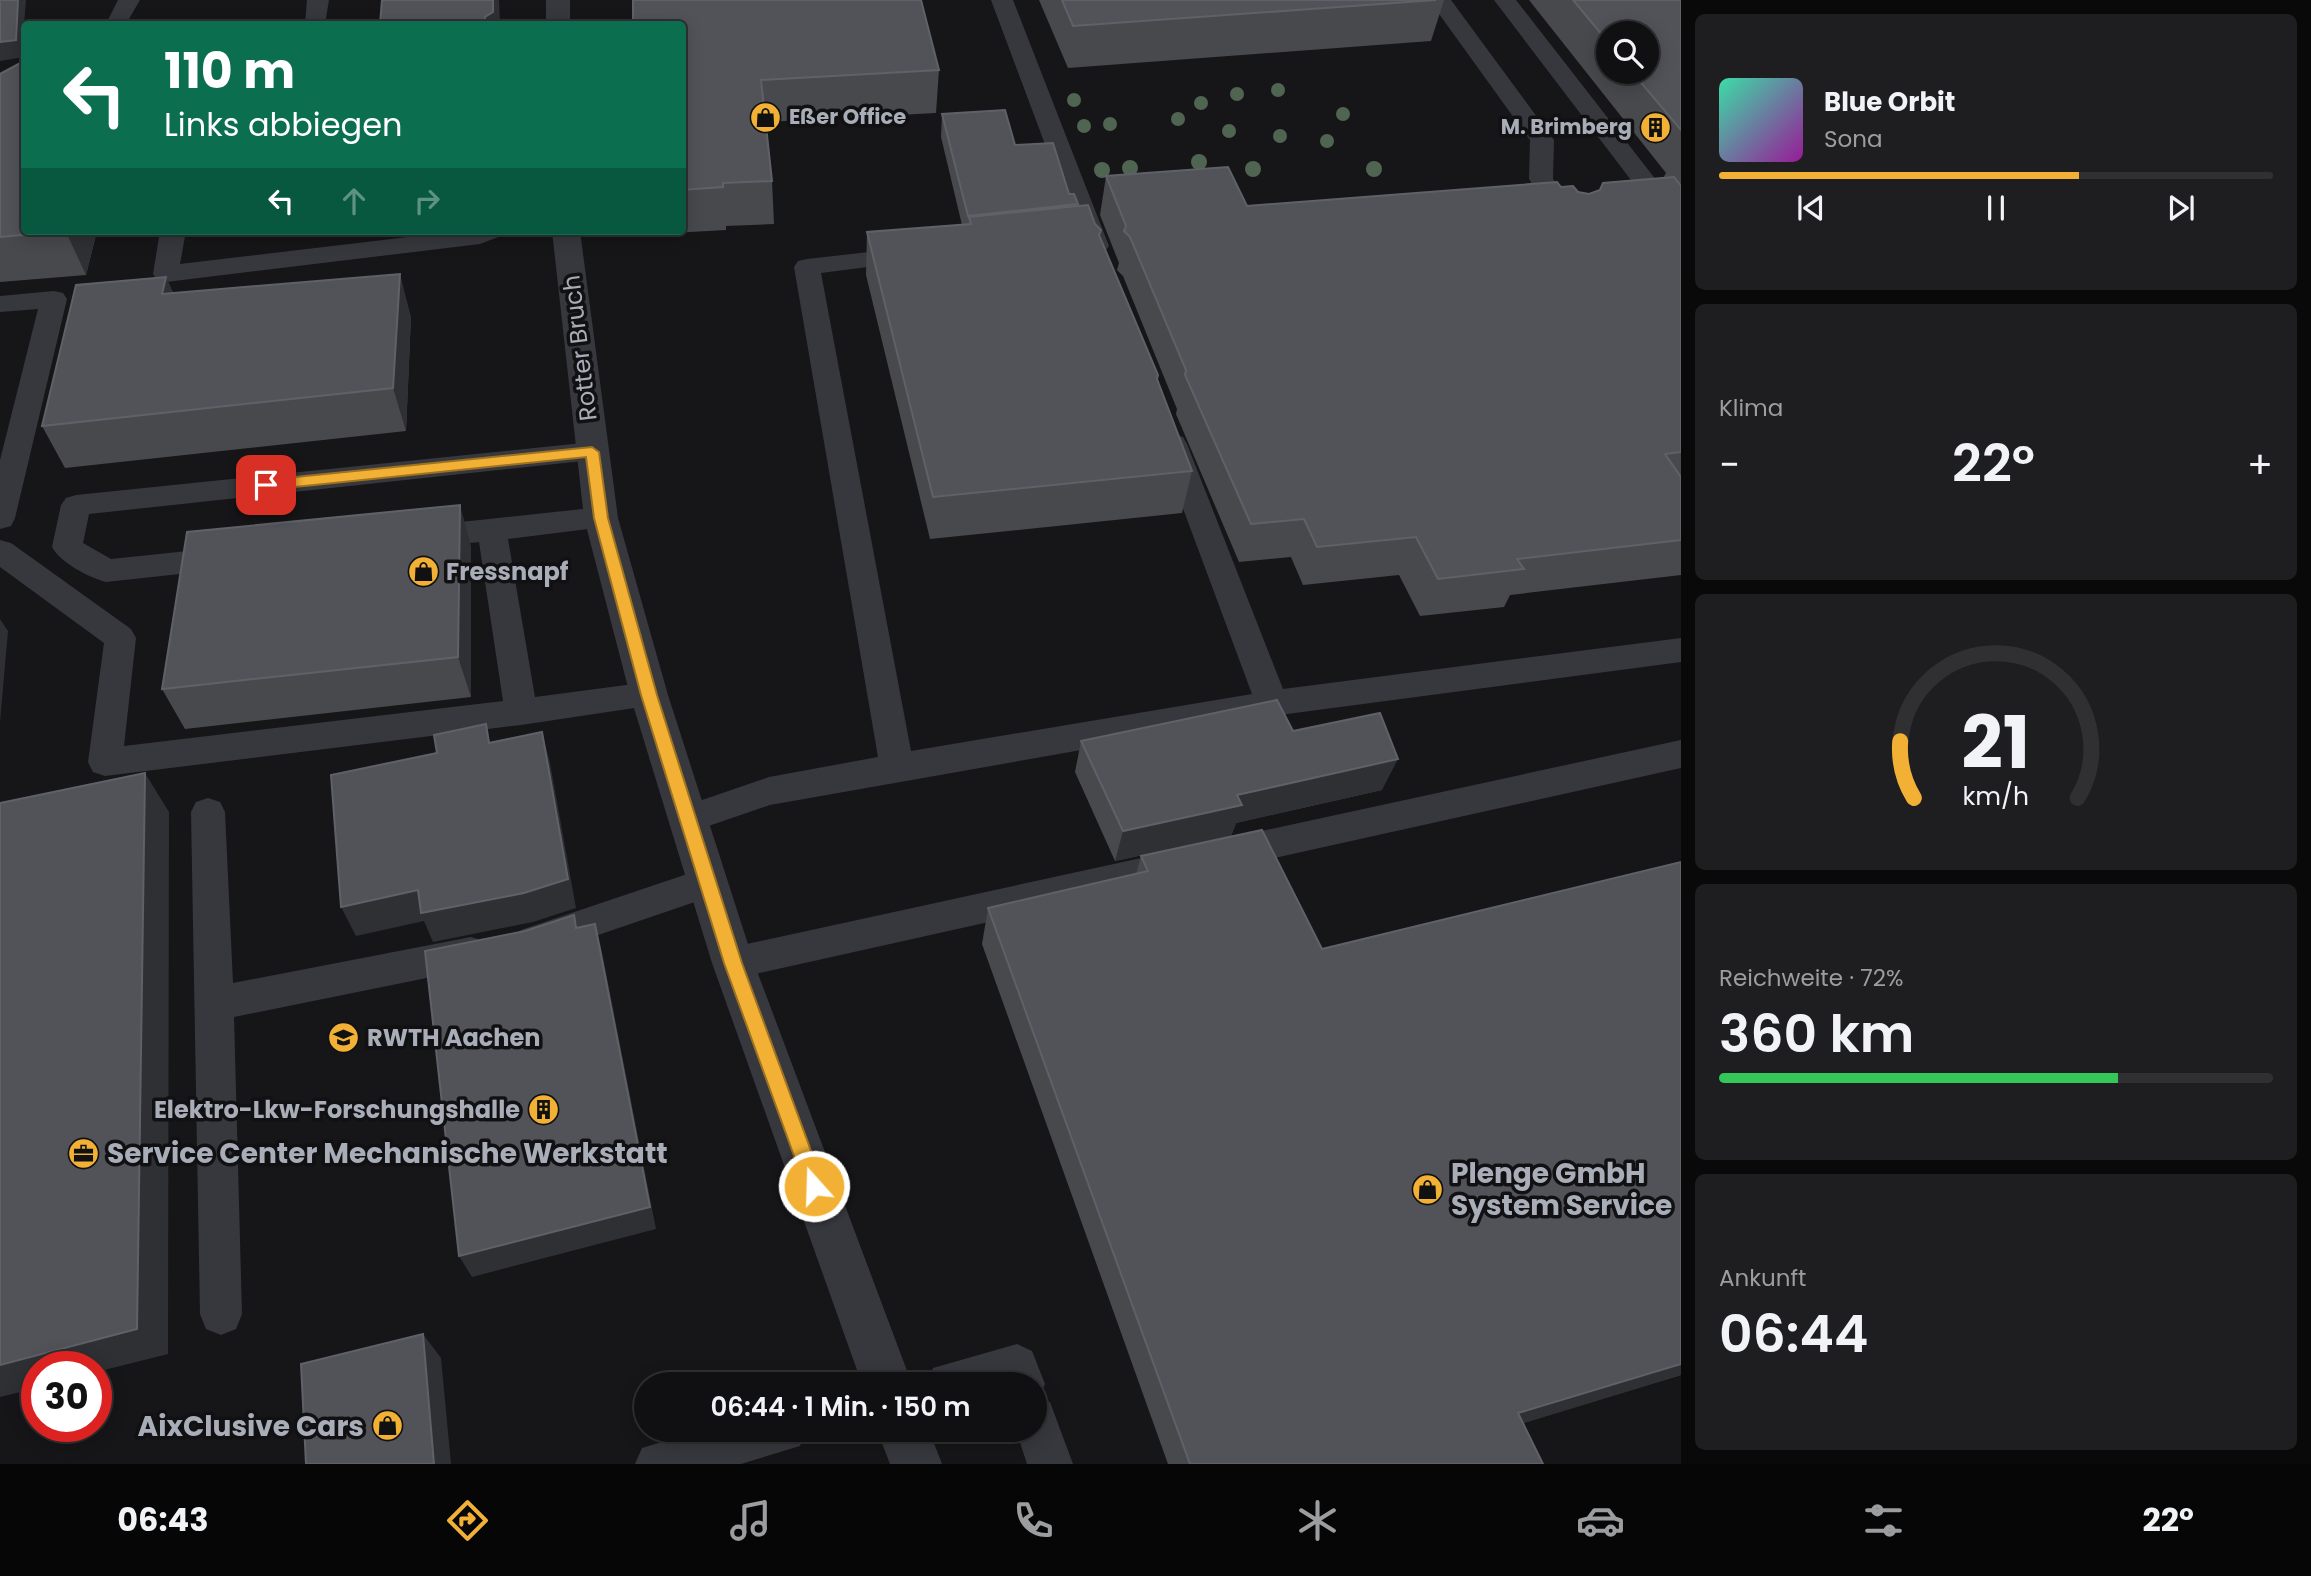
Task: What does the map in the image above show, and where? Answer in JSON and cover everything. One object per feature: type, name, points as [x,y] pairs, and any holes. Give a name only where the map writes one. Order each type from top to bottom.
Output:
[{"type":"street","points":[[558,0],[558,21]]},
{"type":"street","name":"Rotter Bruch","points":[[566,235],[601,518],[649,695],[733,963],[883,1372]]},
{"type":"street","points":[[908,1442],[916,1464]]},
{"type":"lane","points":[[114,21],[129,0]]},
{"type":"lane","points":[[315,21],[318,0]]},
{"type":"lane","points":[[1002,0],[1079,237],[1104,266]]},
{"type":"lane","points":[[1440,0],[1542,140],[1541,179],[1571,223]]},
{"type":"lane","points":[[1505,0],[1681,229]]},
{"type":"lane","points":[[172,235],[166,274],[482,235]]},
{"type":"lane","points":[[897,767],[807,267],[943,252]]},
{"type":"lane","points":[[0,304],[54,299],[0,518]]},
{"type":"lane","points":[[1164,421],[1272,704]]},
{"type":"lane","points":[[258,555],[106,571],[67,547],[76,505],[592,452]]},
{"type":"lane","points":[[396,540],[601,518]]},
{"type":"lane","points":[[492,530],[521,712]]},
{"type":"lane","points":[[0,551],[120,638],[105,762],[649,695]]},
{"type":"lane","points":[[688,819],[769,792],[897,767],[1272,704],[1681,650]]},
{"type":"lane","points":[[733,963],[1681,754]]},
{"type":"lane","points":[[208,811],[221,1314]]},
{"type":"lane","points":[[215,1004],[534,940],[708,882]]},
{"type":"lane","points":[[994,1372],[1017,1366],[1019,1372]]},
{"type":"lane","points":[[659,1464],[735,1454],[760,1442]]},
{"type":"lane","points":[[1042,1442],[1050,1464]]},
{"type":"building","points":[[0,0],[18,0],[16,40],[0,42]]},
{"type":"building","points":[[382,0],[493,0],[493,12],[485,17],[485,21],[380,21]]},
{"type":"building","name":"Eßer Office","points":[[633,0],[921,0],[939,70],[761,80],[772,181],[723,183],[723,187],[686,190],[686,21],[633,21]]},
{"type":"building","points":[[1062,0],[1436,0],[1073,26]]},
{"type":"building","points":[[1573,0],[1681,0],[1681,130],[1642,84],[1659,84],[1659,21],[1596,21],[1596,28]]},
{"type":"building","points":[[21,63],[22,235],[0,237],[0,74]]},
{"type":"building","points":[[1005,110],[1015,145],[1053,143],[1069,194],[1074,194],[1078,204],[968,216],[942,114]]},
{"type":"building","points":[[1228,167],[1247,206],[1557,182],[1561,187],[1573,186],[1578,192],[1589,194],[1600,190],[1603,183],[1674,177],[1681,186],[1681,452],[1665,454],[1681,477],[1681,540],[1517,559],[1524,569],[1438,579],[1416,537],[1317,547],[1304,519],[1251,524],[1185,375],[1186,370],[1130,237],[1124,231],[1126,226],[1106,176]]},
{"type":"building","points":[[1088,205],[1095,224],[1101,230],[1099,235],[1158,375],[1157,379],[1192,471],[933,497],[867,232],[971,224],[969,217]]},
{"type":"building","points":[[400,274],[393,388],[42,426],[76,285],[166,277],[162,294]]},
{"type":"building","points":[[460,505],[458,657],[162,689],[187,532]]},
{"type":"building","points":[[1277,700],[1293,731],[1380,713],[1398,759],[1237,795],[1242,805],[1123,831],[1081,741]]},
{"type":"building","points":[[486,724],[489,743],[542,732],[568,879],[524,893],[421,913],[418,890],[341,907],[331,775],[437,753],[434,735]]},
{"type":"building","name":"Service Center Mechanische Werkstatt","points":[[145,773],[137,1329],[53,1351],[21,1351],[21,1359],[0,1365],[0,803]]},
{"type":"building","points":[[1262,830],[1322,949],[1681,862],[1681,1364],[1518,1413],[1543,1464],[1190,1464],[988,908],[1148,871],[1141,856]]},
{"type":"building","name":"Elektro-Lkw-Forschungshalle","points":[[574,915],[576,928],[595,924],[650,1207],[459,1256],[425,951],[525,931]]},
{"type":"building","name":"AixClusive Cars","points":[[423,1334],[434,1464],[306,1464],[301,1364]]},
{"type":"place","name":"Eßer Office","points":[[766,117]]},
{"type":"place","name":"M. Brimberg","points":[[1655,127]]},
{"type":"place","name":"Fressnapf","points":[[423,572]]},
{"type":"place","name":"RWTH Aachen","points":[[344,1038]]},
{"type":"place","name":"Elektro-Lkw-Forschungshalle","points":[[543,1110]]},
{"type":"place","name":"Service Center Mechanische Werkstatt","points":[[84,1153]]},
{"type":"place","name":"Plenge GmbH System Service","points":[[1428,1189]]},
{"type":"place","name":"AixClusive Cars","points":[[387,1426]]},
{"type":"route","points":[[266,485],[592,452],[601,518],[649,695],[733,963],[814,1186]]}]
